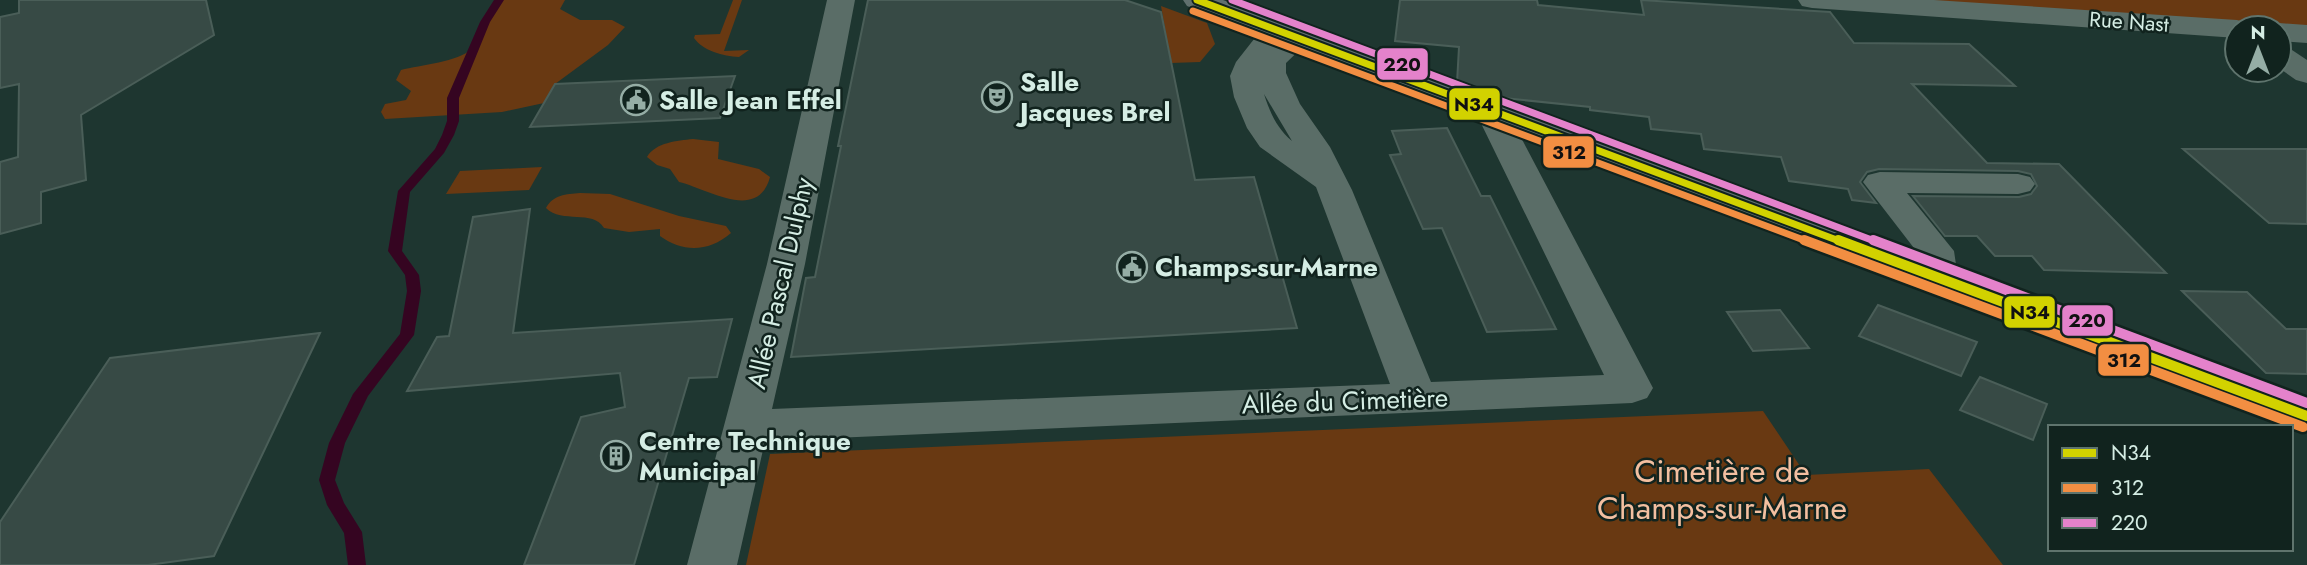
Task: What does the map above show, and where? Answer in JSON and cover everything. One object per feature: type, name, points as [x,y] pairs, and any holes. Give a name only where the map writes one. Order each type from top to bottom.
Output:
[{"type":"main road","points":[[1197,0],[2307,416]]},
{"type":"street","name":"Allée Pascal Dulphy","points":[[712,565],[783,277],[841,0]]},
{"type":"street","name":"Rue Nast","points":[[1812,0],[2223,28]]},
{"type":"street","points":[[1287,34],[1247,68],[1247,89],[1259,125],[1277,148],[1332,182],[1417,398]]},
{"type":"street","name":"Allée du Cimetière","points":[[746,426],[1632,388],[1490,109]]},
{"type":"street","points":[[1940,278],[1935,251],[1880,182],[2018,184]]},
{"type":"green space","points":[[499,0],[565,0],[560,9],[580,20],[612,20],[625,27],[608,45],[555,84],[544,103],[502,112],[385,119],[381,112],[385,104],[406,100],[411,91],[396,80],[401,70],[449,60],[471,49]]},
{"type":"green space","points":[[733,0],[742,0],[724,51],[749,50],[739,57],[714,52],[694,38],[695,35],[720,34]]},
{"type":"green space","points":[[1922,0],[2307,0],[2307,29],[2293,28],[2293,14],[2223,14],[2223,23]]},
{"type":"green space","points":[[1161,6],[1207,23],[1215,44],[1200,62],[1171,63]]},
{"type":"green space","points":[[693,139],[719,142],[718,159],[759,169],[770,177],[764,191],[755,198],[743,200],[716,195],[679,182],[670,169],[657,165],[647,157],[661,145]]},
{"type":"green space","points":[[542,167],[529,190],[446,194],[460,171]]},
{"type":"green space","points":[[580,193],[610,194],[679,216],[726,226],[731,233],[714,244],[687,248],[660,236],[660,229],[629,232],[604,228],[593,219],[560,215],[546,208],[556,198]]},
{"type":"green space","name":"Cimetière de Champs-sur-Marne","points":[[1763,411],[1806,475],[1929,469],[2003,565],[746,565],[770,454]]},
{"type":"building","points":[[19,0],[206,0],[214,35],[81,115],[86,180],[41,192],[41,223],[0,234],[0,162],[18,157],[19,84],[0,88],[0,17],[19,13]]},
{"type":"building","points":[[868,0],[1125,0],[1161,12],[1195,180],[1254,177],[1297,328],[791,357],[806,278],[815,277]]},
{"type":"building","points":[[1400,0],[1537,0],[1538,5],[1644,15],[1641,0],[1830,12],[1854,43],[1969,44],[2015,86],[1912,84],[1987,163],[2059,164],[2166,273],[2044,270],[2032,256],[1995,256],[1977,236],[1945,236],[1913,196],[2019,197],[2031,194],[2037,186],[2031,174],[2018,171],[1879,169],[1867,172],[1860,182],[1876,203],[1852,200],[1848,189],[1789,181],[1781,157],[1704,149],[1701,134],[1651,129],[1649,117],[1590,110],[1590,107],[1494,97],[1457,83],[1459,47],[1395,41]]},
{"type":"building","name":"Salle Jean Effel","points":[[735,76],[720,118],[530,127],[555,84]]},
{"type":"building","points":[[1447,128],[1481,196],[1490,196],[1556,329],[1487,332],[1442,228],[1423,229],[1390,155],[1401,154],[1392,131]]},
{"type":"building","points":[[2183,149],[2307,149],[2307,224],[2269,223]]},
{"type":"building","name":"Centre Technique Municipal","points":[[530,209],[513,333],[732,319],[717,377],[689,378],[634,565],[524,565],[581,417],[625,407],[620,373],[407,391],[437,337],[449,336],[473,217]]},
{"type":"building","points":[[2182,291],[2247,292],[2286,329],[2307,329],[2307,374],[2266,373]]},
{"type":"building","points":[[1878,305],[1977,342],[1961,376],[1859,336]]},
{"type":"building","points":[[1780,310],[1809,348],[1753,351],[1727,312]]},
{"type":"building","points":[[320,333],[214,556],[148,565],[0,565],[0,522],[110,358]]},
{"type":"building","points":[[1980,377],[2047,404],[2033,440],[1960,410]]},
{"type":"waterway","points":[[357,565],[353,532],[336,505],[327,480],[337,443],[361,394],[407,335],[414,291],[412,275],[395,251],[404,191],[440,150],[448,135],[453,121],[453,98],[485,22],[499,0]]},
{"type":"transit line","name":"N34","points":[[1197,0],[2307,416]]},
{"type":"transit line","name":"220","points":[[1232,0],[2307,403]]},
{"type":"transit line","name":"312","points":[[1193,11],[2303,427]]},
{"type":"place","name":"Salle Jacques Brel","points":[[997,97]]},
{"type":"place","name":"Salle Jean Effel","points":[[636,100]]},
{"type":"place","name":"Champs-sur-Marne","points":[[1132,267]]},
{"type":"place","name":"Centre Technique Municipal","points":[[616,456]]}]
